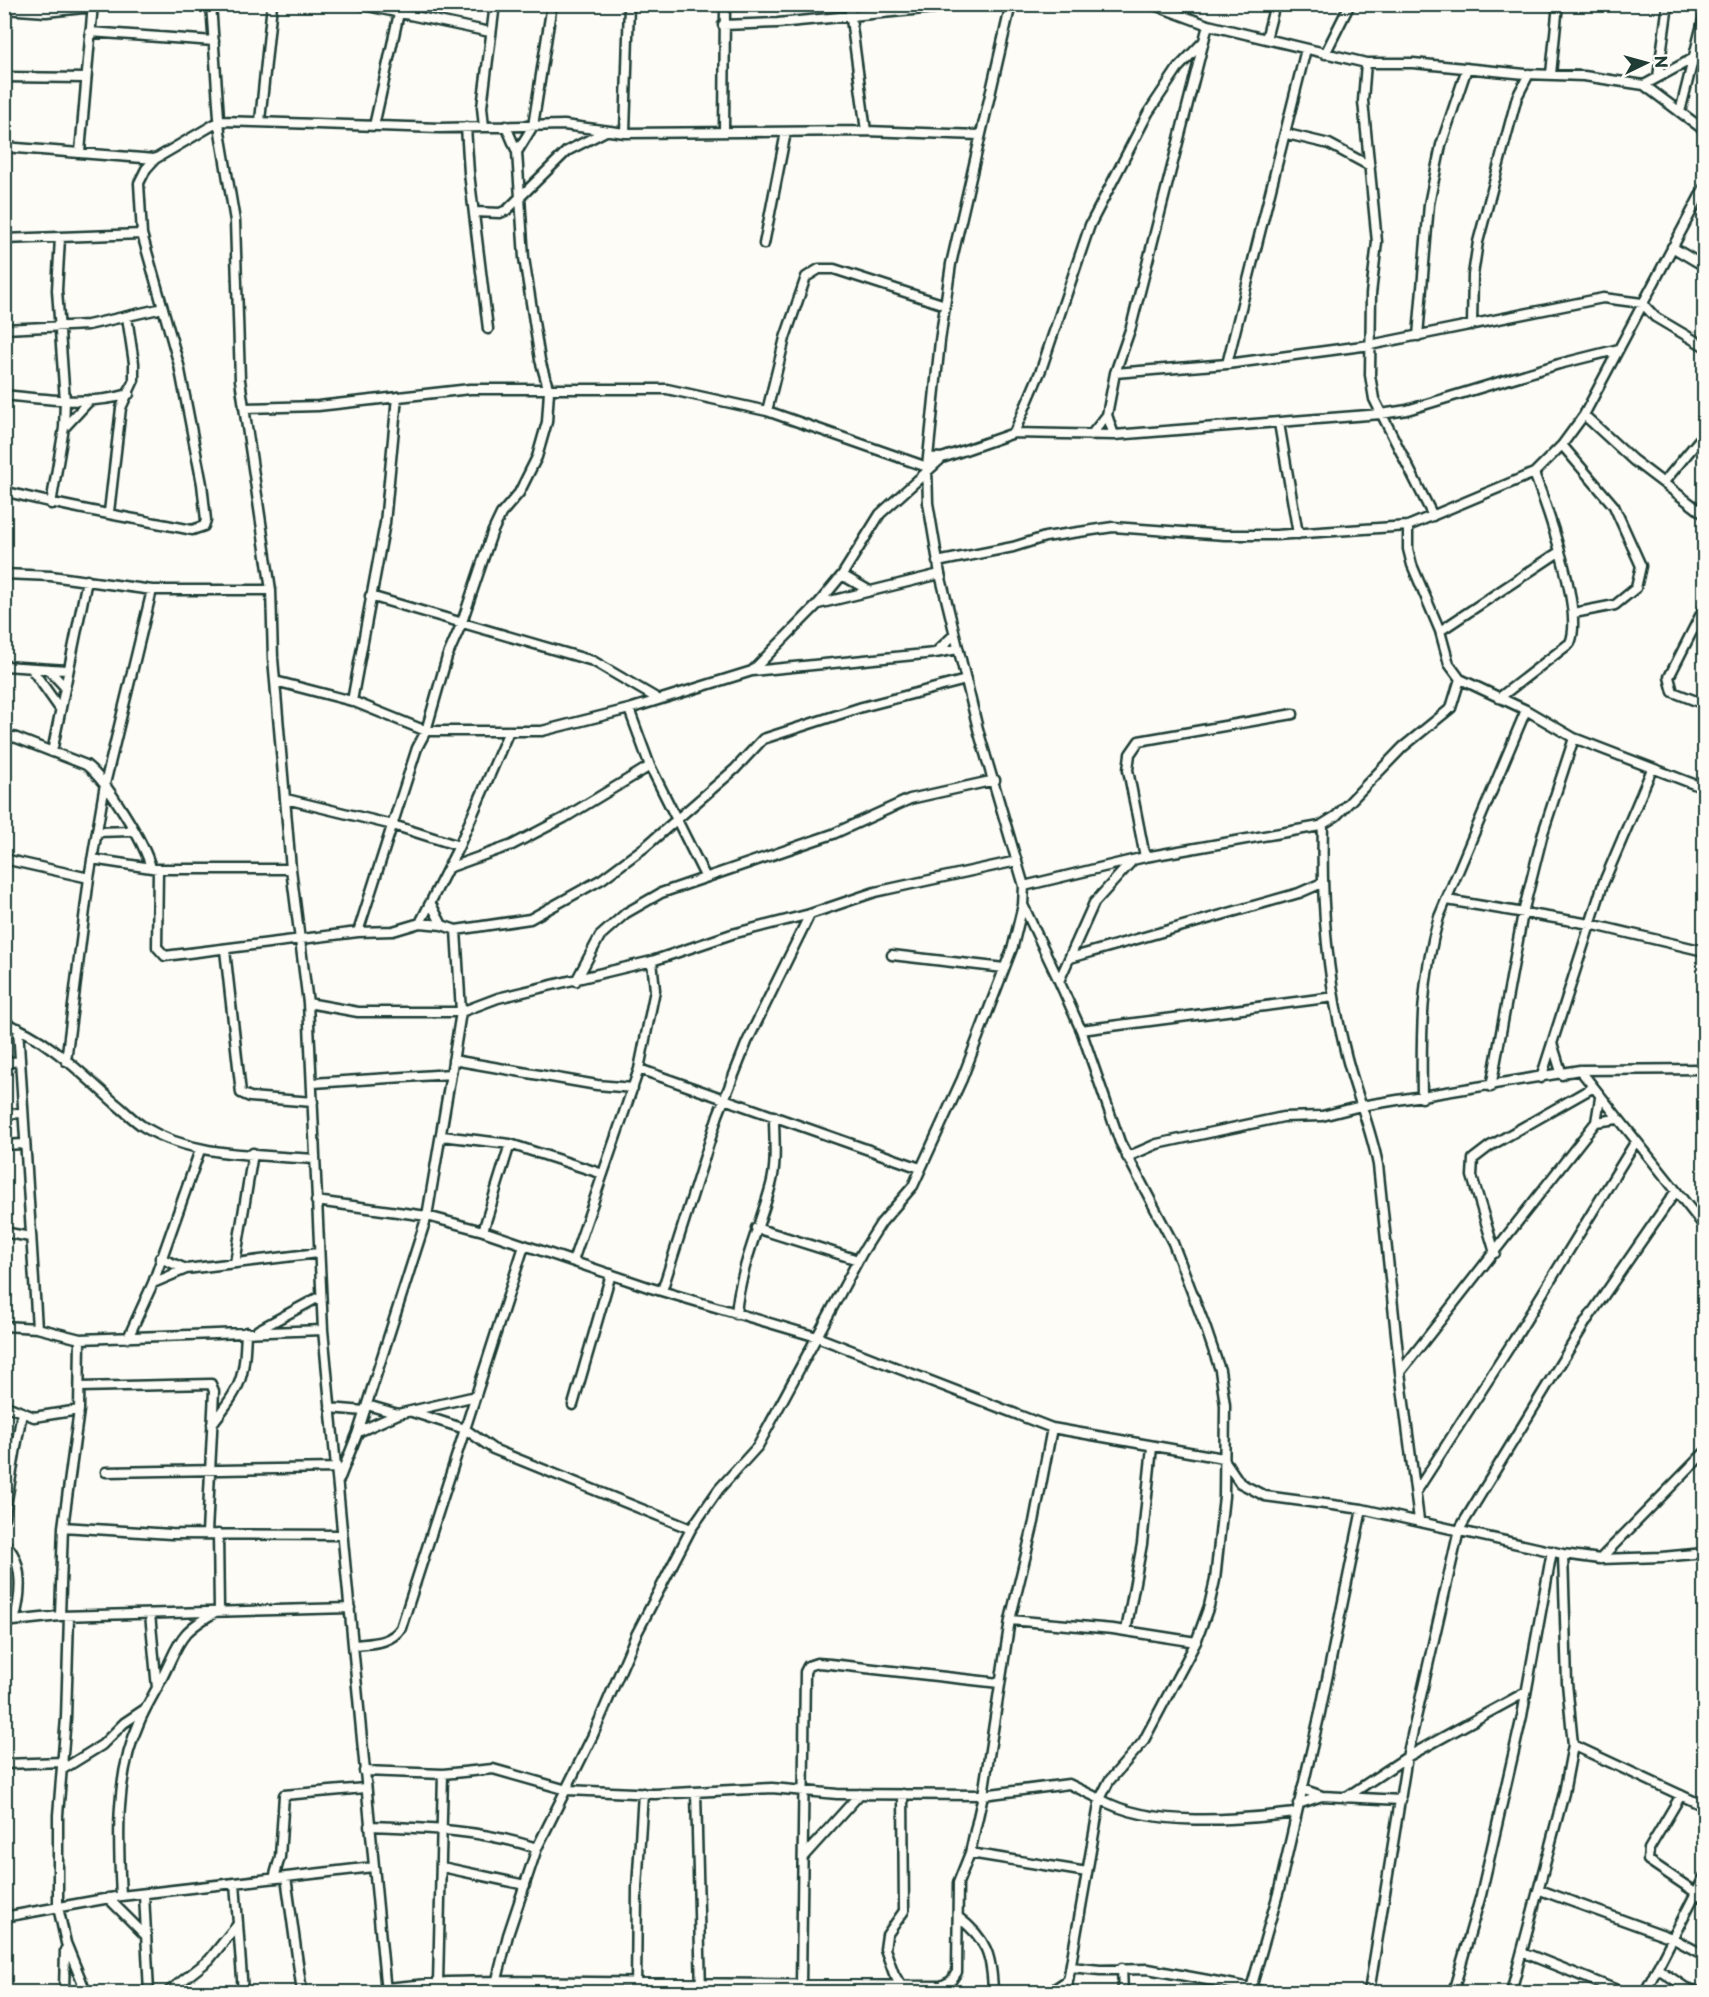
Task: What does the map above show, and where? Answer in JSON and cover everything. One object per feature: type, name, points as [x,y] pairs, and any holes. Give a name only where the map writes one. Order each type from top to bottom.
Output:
[{"type":"street","points":[[211,4],[220,121],[235,221],[240,380],[271,590],[275,681],[291,869],[308,1003],[323,1330],[386,1990],[438,1983],[497,1981],[571,1982],[637,1988],[701,1982],[903,1990],[941,1986],[951,1981],[957,1972],[958,1883],[970,1853],[983,1795],[1010,1620],[1038,1502],[1052,1428]]},
{"type":"street","points":[[260,121],[272,4]]},
{"type":"street","points":[[358,4],[400,8],[490,32]]},
{"type":"street","points":[[484,127],[482,107],[495,4]]},
{"type":"street","points":[[517,152],[533,126],[552,4]]},
{"type":"street","points":[[625,133],[629,4]]},
{"type":"street","points":[[724,132],[723,25],[725,4]]},
{"type":"street","points":[[849,4],[866,131]]},
{"type":"street","points":[[723,25],[778,23],[934,8],[949,4]]},
{"type":"street","points":[[494,1992],[508,1935],[537,1848],[567,1790],[636,1635],[691,1529],[719,1489],[758,1446],[858,1260],[881,1223],[913,1186],[962,1079],[1013,946],[1023,905],[1024,886],[954,635],[937,562],[928,503],[928,457],[951,264],[1011,4]]},
{"type":"street","points":[[1151,4],[1208,25],[1366,63],[1413,63],[1529,74],[1610,78],[1644,84],[1704,130]]},
{"type":"street","points":[[1266,39],[1275,4]]},
{"type":"street","points":[[1325,54],[1350,4]]},
{"type":"street","points":[[1548,4],[1557,7],[1551,75]]},
{"type":"street","points":[[1658,77],[1668,4]]},
{"type":"street","points":[[4,9],[46,12],[93,6],[80,152]]},
{"type":"street","points":[[374,126],[400,8]]},
{"type":"street","points":[[1680,112],[1704,16]]},
{"type":"street","points":[[1091,435],[1107,415],[1115,373],[1131,327],[1208,25]]},
{"type":"street","points":[[90,32],[214,41]]},
{"type":"street","points":[[1014,433],[1041,370],[1090,225],[1148,113],[1178,68],[1203,42]]},
{"type":"street","points":[[1227,364],[1287,134],[1306,49]]},
{"type":"street","points":[[1644,84],[1694,58]]},
{"type":"street","points":[[1366,63],[1363,101],[1377,242],[1371,294],[1370,375],[1374,399],[1433,516]]},
{"type":"street","points":[[1418,336],[1429,204],[1441,146],[1467,68]]},
{"type":"street","points":[[1472,325],[1473,275],[1478,242],[1517,97],[1529,74]]},
{"type":"street","points":[[4,77],[85,78]]},
{"type":"street","points":[[4,491],[51,504],[110,513],[192,530],[204,526],[206,520],[202,484],[179,365],[142,234],[139,183],[146,169],[155,159],[220,121],[374,126],[564,125],[625,133],[866,131],[980,135]]},
{"type":"street","points":[[358,932],[417,748],[426,731],[443,668],[461,625],[492,533],[501,514],[519,493],[537,457],[548,422],[549,391],[540,360],[531,308],[517,152],[506,126]]},
{"type":"street","points":[[466,127],[469,173],[488,329]]},
{"type":"street","points":[[475,212],[500,213],[520,199],[567,151],[607,130]]},
{"type":"street","points":[[764,244],[786,132]]},
{"type":"street","points":[[1287,134],[1329,144],[1370,166]]},
{"type":"street","points":[[4,147],[155,159]]},
{"type":"street","points":[[937,562],[1013,547],[1045,537],[1113,527],[1225,535],[1298,534],[1408,526],[1534,473],[1562,445],[1584,415],[1704,188]]},
{"type":"street","points":[[4,239],[142,234]]},
{"type":"street","points":[[51,504],[64,428],[66,400],[57,290],[60,238]]},
{"type":"street","points":[[1672,247],[1704,266]]},
{"type":"street","points":[[767,411],[785,338],[806,276],[819,269],[834,269],[945,305]]},
{"type":"street","points":[[1115,373],[1227,364],[1371,345],[1603,298],[1642,303],[1654,317],[1704,346]]},
{"type":"street","points":[[4,329],[88,325],[163,308]]},
{"type":"street","points":[[110,513],[121,408],[134,381],[134,363],[127,317]]},
{"type":"street","points":[[752,671],[818,604],[842,575],[880,514],[942,458],[1014,433],[1114,435],[1280,423],[1407,410],[1559,364],[1619,349]]},
{"type":"street","points":[[245,408],[318,406],[470,389],[549,391],[667,389],[767,411],[928,470]]},
{"type":"street","points":[[4,395],[66,400],[109,400],[129,394]]},
{"type":"street","points":[[352,701],[385,522],[397,398]]},
{"type":"street","points":[[64,428],[90,400]]},
{"type":"street","points":[[109,400],[121,408]]},
{"type":"street","points":[[1107,415],[1114,435]]},
{"type":"street","points":[[1584,415],[1633,460],[1704,514]]},
{"type":"street","points":[[1280,423],[1298,534]]},
{"type":"street","points":[[1664,482],[1704,434]]},
{"type":"street","points":[[1562,445],[1614,506],[1641,566],[1636,588],[1615,604],[1574,613]]},
{"type":"street","points":[[928,457],[942,458]]},
{"type":"street","points":[[1499,698],[1569,643],[1574,634],[1574,613],[1559,552],[1534,473]]},
{"type":"street","points":[[1408,526],[1408,549],[1412,566],[1440,632],[1449,664],[1460,680],[1526,710],[1574,738],[1704,788]]},
{"type":"street","points":[[1440,632],[1559,552]]},
{"type":"street","points":[[4,574],[87,580],[152,590],[271,590]]},
{"type":"street","points":[[818,604],[940,574]]},
{"type":"street","points":[[842,575],[868,590]]},
{"type":"street","points":[[52,752],[87,580]]},
{"type":"street","points":[[66,1061],[89,878],[105,784],[152,590]]},
{"type":"street","points":[[370,596],[461,625],[592,661],[658,699]]},
{"type":"street","points":[[1704,608],[1670,677],[1673,692],[1704,704]]},
{"type":"street","points":[[935,653],[954,635]]},
{"type":"street","points":[[275,681],[352,701],[426,731],[542,731],[752,671],[958,649]]},
{"type":"street","points":[[4,666],[67,670]]},
{"type":"street","points":[[31,668],[60,709]]},
{"type":"street","points":[[48,669],[64,686]]},
{"type":"street","points":[[4,743],[7,739],[14,737],[86,765],[105,784],[155,869],[157,947],[159,952],[165,956],[174,956],[358,932],[393,931],[420,923],[442,925],[456,930],[530,919],[602,879],[735,769],[763,739],[862,707],[966,680]]},
{"type":"street","points":[[1024,886],[1133,860],[1323,824],[1336,816],[1403,747],[1451,708],[1460,680]]},
{"type":"street","points":[[629,708],[650,766],[705,876]]},
{"type":"street","points":[[1422,1098],[1422,998],[1429,951],[1447,900],[1526,710]]},
{"type":"street","points":[[1145,858],[1128,770],[1130,754],[1139,741],[1293,714]]},
{"type":"street","points":[[420,923],[459,846],[509,732]]},
{"type":"street","points":[[1491,1087],[1523,913],[1543,833],[1574,738]]},
{"type":"street","points":[[448,868],[512,845],[564,818],[650,766]]},
{"type":"street","points":[[1541,1078],[1603,884],[1653,770]]},
{"type":"street","points":[[576,981],[600,936],[626,913],[661,893],[705,876],[833,834],[910,800],[995,780]]},
{"type":"street","points":[[286,799],[393,825],[459,846]]},
{"type":"street","points":[[1323,824],[1322,883],[1327,965],[1344,1046],[1361,1106],[1372,1134],[1378,1165],[1400,1372],[1419,1520]]},
{"type":"street","points":[[97,832],[132,831]]},
{"type":"street","points":[[4,859],[89,878]]},
{"type":"street","points":[[92,859],[155,869],[291,869]]},
{"type":"street","points":[[1059,981],[1094,903],[1133,860]]},
{"type":"street","points":[[308,1003],[358,1012],[461,1012],[498,998],[652,961],[732,934],[810,914],[904,885],[1017,861]]},
{"type":"street","points":[[1070,958],[1299,893],[1322,883]]},
{"type":"street","points":[[1447,900],[1590,924],[1704,951]]},
{"type":"street","points":[[430,904],[442,925]]},
{"type":"street","points":[[1023,905],[1081,1030],[1120,1142],[1173,1243],[1220,1370],[1225,1405],[1224,1496],[1215,1580],[1196,1642],[1143,1742],[1125,1759],[1109,1781],[1100,1799],[1066,1992]]},
{"type":"street","points":[[662,1291],[724,1101],[747,1042],[810,914]]},
{"type":"street","points":[[338,1481],[358,1432],[427,1216],[461,1012],[456,930]]},
{"type":"street","points":[[225,950],[241,1093],[250,1097],[313,1102]]},
{"type":"street","points":[[892,955],[1004,968]]},
{"type":"street","points":[[573,1260],[639,1069],[655,990],[652,961]]},
{"type":"street","points":[[1081,1030],[1334,997]]},
{"type":"street","points":[[4,1023],[18,1028],[66,1061],[142,1126],[176,1144],[200,1150],[314,1159]]},
{"type":"street","points":[[18,1028],[23,1144],[37,1328]]},
{"type":"street","points":[[1553,1046],[1562,1075]]},
{"type":"street","points":[[453,1060],[597,1085],[633,1088]]},
{"type":"street","points":[[4,1063],[19,1061]]},
{"type":"street","points":[[639,1069],[724,1101],[774,1116],[920,1168]]},
{"type":"street","points":[[1127,1156],[1157,1144],[1283,1117],[1322,1116],[1361,1106],[1491,1087],[1581,1070],[1704,1070]]},
{"type":"street","points":[[1581,1070],[1592,1088],[1704,1226]]},
{"type":"street","points":[[313,1083],[451,1074]]},
{"type":"street","points":[[1495,1253],[1472,1176],[1473,1159],[1490,1146],[1592,1088]]},
{"type":"street","points":[[1400,1372],[1596,1122],[1600,1098]]},
{"type":"street","points":[[4,1114],[22,1113]]},
{"type":"street","points":[[736,1314],[742,1271],[771,1184],[774,1163],[774,1116]]},
{"type":"street","points":[[1596,1122],[1617,1119]]},
{"type":"street","points":[[442,1136],[510,1144],[603,1174]]},
{"type":"street","points":[[1416,1492],[1514,1340],[1636,1142]]},
{"type":"street","points":[[4,1145],[23,1144]]},
{"type":"street","points":[[483,1231],[510,1144]]},
{"type":"street","points":[[128,1338],[153,1282],[200,1150]]},
{"type":"street","points":[[235,1263],[253,1153]]},
{"type":"street","points":[[1369,1992],[1407,1757],[1459,1530],[1587,1320],[1676,1191]]},
{"type":"street","points":[[316,1201],[427,1216],[483,1231],[662,1291],[817,1337],[1052,1428],[1223,1458],[1240,1483],[1265,1496],[1362,1509],[1563,1554],[1600,1559],[1704,1553]]},
{"type":"street","points":[[756,1228],[858,1260]]},
{"type":"street","points":[[4,1232],[30,1237]]},
{"type":"street","points":[[354,1646],[395,1637],[401,1628],[524,1246]]},
{"type":"street","points":[[153,1282],[186,1269],[318,1253]]},
{"type":"street","points":[[160,1258],[186,1269]]},
{"type":"street","points":[[573,1405],[611,1274]]},
{"type":"street","points":[[258,1330],[321,1296]]},
{"type":"street","points":[[4,1326],[37,1328],[80,1339],[258,1330],[323,1330]]},
{"type":"street","points":[[212,1425],[238,1389],[244,1374],[246,1332]]},
{"type":"street","points":[[80,1339],[79,1410],[63,1527],[65,1616],[63,1766],[58,1815],[58,1907],[66,1943],[86,1992]]},
{"type":"street","points":[[80,1388],[211,1384],[214,1391],[207,1533]]},
{"type":"street","points":[[358,1432],[398,1414],[476,1396]]},
{"type":"street","points":[[4,1406],[34,1417],[79,1410]]},
{"type":"street","points":[[330,1408],[366,1408],[398,1414]]},
{"type":"street","points":[[4,1518],[22,1412]]},
{"type":"street","points":[[412,1412],[465,1429],[493,1449],[511,1458],[691,1529]]},
{"type":"street","points":[[1126,1631],[1142,1544],[1152,1447]]},
{"type":"street","points":[[1600,1559],[1704,1453]]},
{"type":"street","points":[[106,1472],[337,1468]]},
{"type":"street","points":[[1250,1990],[1279,1890],[1320,1713],[1362,1509]]},
{"type":"street","points":[[63,1527],[171,1534],[342,1535]]},
{"type":"street","points":[[218,1534],[219,1610]]},
{"type":"street","points":[[4,1544],[17,1559],[20,1602],[9,1622]]},
{"type":"street","points":[[1453,1992],[1481,1895],[1526,1692],[1552,1551]]},
{"type":"street","points":[[1511,1992],[1540,1890],[1573,1745],[1567,1683],[1563,1554]]},
{"type":"street","points":[[9,1622],[65,1616],[350,1608]]},
{"type":"street","points":[[121,1896],[119,1844],[125,1774],[135,1732],[170,1657],[184,1634],[193,1624],[219,1610]]},
{"type":"street","points":[[150,1614],[157,1688]]},
{"type":"street","points":[[1010,1620],[1126,1631],[1196,1642]]},
{"type":"street","points":[[801,1986],[805,1672],[808,1666],[817,1663],[999,1683]]},
{"type":"street","points":[[1345,1798],[1407,1757],[1526,1692]]},
{"type":"street","points":[[4,1764],[63,1766],[102,1745],[124,1723],[146,1709]]},
{"type":"street","points":[[1573,1745],[1704,1806]]},
{"type":"street","points":[[364,1771],[443,1774],[493,1768],[567,1790],[643,1793],[772,1788],[860,1794],[983,1795],[1069,1784],[1118,1810],[1170,1817],[1295,1814]]},
{"type":"street","points":[[438,1983],[443,1774]]},
{"type":"street","points":[[274,1878],[280,1857],[284,1795],[365,1788]]},
{"type":"street","points":[[1302,1789],[1322,1797]]},
{"type":"street","points":[[696,1792],[700,1992]]},
{"type":"street","points":[[637,1988],[637,1888],[643,1793]]},
{"type":"street","points":[[803,1857],[860,1794]]},
{"type":"street","points":[[903,1794],[904,1911],[887,1935],[885,1949],[894,1974],[903,1990]]},
{"type":"street","points":[[1681,1795],[1647,1855],[1648,1860],[1701,1895]]},
{"type":"street","points":[[1298,1804],[1322,1797],[1401,1800]]},
{"type":"street","points":[[369,1826],[443,1829],[505,1837],[537,1848]]},
{"type":"street","points":[[970,1853],[1087,1872]]},
{"type":"street","points":[[4,1917],[121,1896],[373,1867]]},
{"type":"street","points":[[442,1867],[525,1885]]},
{"type":"street","points":[[286,1877],[302,1992]]},
{"type":"street","points":[[1645,1992],[1672,1938],[1701,1895],[1704,1877]]},
{"type":"street","points":[[235,1883],[243,1992]]},
{"type":"street","points":[[1540,1890],[1672,1938],[1704,1955]]},
{"type":"street","points":[[144,1894],[149,1992]]},
{"type":"street","points":[[108,1898],[146,1937]]},
{"type":"street","points":[[958,1917],[977,1931],[987,1947],[993,1970],[993,1992]]},
{"type":"street","points":[[168,1992],[209,1960],[238,1924]]},
{"type":"street","points":[[64,1992],[66,1943]]},
{"type":"street","points":[[1522,1952],[1622,1992]]},
{"type":"street","points":[[1071,1967],[1100,1970],[1148,1969],[1264,1992]]},
{"type":"street","points":[[1122,1968],[1123,1992]]},
{"type":"street","points":[[1657,1968],[1686,1988],[1700,1992]]},
{"type":"street","points":[[1050,1992],[1068,1980]]},
{"type":"street","points":[[571,1982],[572,1992]]}]
